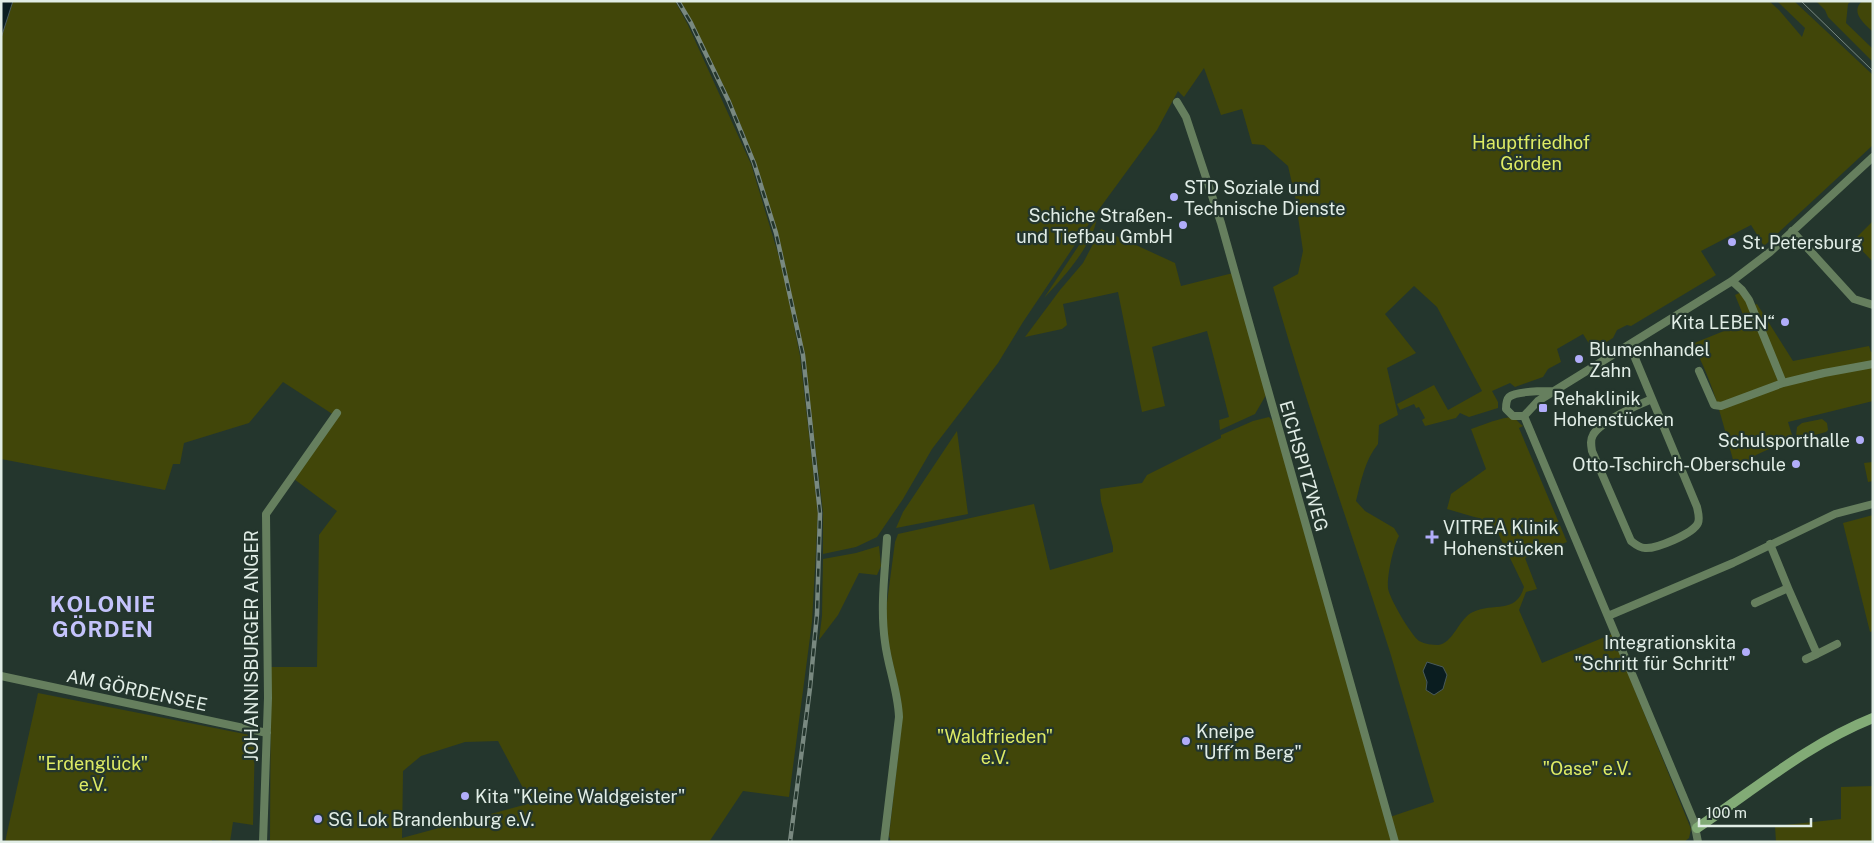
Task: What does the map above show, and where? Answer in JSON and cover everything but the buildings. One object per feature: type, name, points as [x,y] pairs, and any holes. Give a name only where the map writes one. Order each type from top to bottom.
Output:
[{"type":"street","name":"EICHSPITZWEG","points":[[1177,102],[1186,116],[1221,222],[1395,842]]},
{"type":"street","points":[[1556,390],[1517,394],[1509,397],[1506,402],[1506,409],[1513,416],[1524,416],[1538,401],[1630,346],[1732,281],[1770,252],[1873,157]]},
{"type":"street","points":[[1792,231],[1854,299],[1873,305]]},
{"type":"street","points":[[1732,281],[1749,300],[1783,383]]},
{"type":"street","points":[[1630,346],[1697,507],[1699,516],[1698,524],[1689,533],[1654,547],[1646,548],[1639,547],[1631,541],[1592,451],[1590,442],[1593,434],[1602,426],[1632,406],[1652,399]]},
{"type":"street","points":[[1699,370],[1714,405],[1721,406],[1783,383],[1873,364]]},
{"type":"street","name":"JOHANNISBURGER ANGER","points":[[264,842],[267,733],[266,514],[337,413]]},
{"type":"street","points":[[1524,416],[1608,616],[1696,837],[1798,757],[1827,740],[1873,718]]},
{"type":"street","points":[[1608,616],[1733,563],[1836,514],[1873,504]]},
{"type":"street","points":[[884,842],[899,717],[898,701],[885,643],[882,610],[887,538]]},
{"type":"street","points":[[1770,544],[1817,654]]},
{"type":"street","points":[[1755,603],[1788,588]]},
{"type":"street","points":[[1806,659],[1837,644]]},
{"type":"street","name":"AM GÖRDENSEE","points":[[1,676],[267,733]]},
{"type":"green space","points":[[13,1],[675,1],[688,25],[751,164],[783,270],[800,356],[818,513],[812,622],[789,797],[743,791],[709,842],[270,842],[271,667],[317,667],[319,535],[337,511],[294,479],[337,417],[283,382],[249,423],[184,443],[180,464],[173,464],[165,490],[1,459],[1,38]],"holes":[[[498,741],[531,803],[402,838],[403,771],[421,756],[465,742]]]},
{"type":"green space","points":[[680,1],[1769,1],[1802,37],[1805,28],[1777,1],[1794,1],[1873,75],[1873,145],[1764,246],[1751,225],[1701,251],[1716,275],[1631,326],[1627,325],[1617,330],[1613,338],[1593,350],[1583,334],[1557,349],[1561,362],[1548,369],[1543,377],[1515,387],[1510,383],[1492,391],[1498,402],[1498,408],[1469,417],[1460,413],[1456,418],[1425,426],[1422,420],[1425,418],[1419,407],[1416,408],[1414,404],[1400,410],[1397,404],[1434,385],[1448,410],[1482,391],[1437,307],[1414,286],[1385,314],[1416,353],[1387,368],[1398,415],[1379,425],[1378,444],[1367,464],[1356,501],[1365,511],[1394,528],[1399,536],[1388,576],[1388,588],[1401,616],[1419,641],[1433,645],[1443,644],[1452,636],[1468,615],[1481,609],[1510,605],[1520,596],[1524,587],[1496,529],[1488,521],[1447,509],[1451,494],[1486,469],[1471,429],[1510,417],[1523,426],[1519,428],[1567,542],[1525,558],[1537,589],[1526,592],[1519,610],[1542,663],[1612,634],[1691,829],[1689,838],[1684,842],[1397,842],[1390,817],[1434,802],[1390,652],[1315,425],[1273,287],[1298,274],[1303,251],[1295,196],[1288,166],[1264,145],[1252,144],[1242,109],[1221,115],[1204,68],[1184,97],[1178,91],[1157,130],[1097,212],[1023,322],[998,363],[932,449],[903,499],[877,537],[856,547],[823,554],[823,512],[804,353],[777,232],[755,161],[730,99]],"holes":[[[1426,662],[1435,665],[1447,675],[1443,684],[1426,690]]]},
{"type":"green space","points":[[1816,1],[1851,1],[1848,4],[1846,23],[1873,49],[1873,62],[1828,17],[1825,10]]},
{"type":"green space","points":[[1862,1],[1873,1],[1873,32],[1858,14],[1857,10]]},
{"type":"green space","points":[[1097,218],[1094,229],[1076,261],[1044,298]]},
{"type":"green space","points":[[1873,221],[1873,262],[1853,241]]},
{"type":"green space","points":[[1101,229],[1175,263],[1181,286],[1233,273],[1266,395],[1255,414],[1220,430],[1219,420],[1229,417],[1207,331],[1152,347],[1165,406],[1142,412],[1118,292],[1063,304],[1067,325],[1062,329],[1025,337],[1083,263]]},
{"type":"green space","points":[[1746,290],[1754,305],[1757,304],[1793,361],[1869,346],[1871,352],[1873,352],[1873,401],[1788,422],[1793,438],[1756,455],[1737,473],[1713,391],[1692,344],[1746,322],[1735,295]]},
{"type":"green space","name":"\"Waldfrieden\" e.V.","points":[[1269,417],[1273,421],[1392,842],[891,842],[889,836],[902,721],[901,700],[890,651],[885,643],[886,610],[895,542],[898,534],[1034,504],[1050,570],[1113,552],[1100,489],[1142,483],[1147,475],[1221,438],[1221,435],[1253,421]]},
{"type":"green space","points":[[1822,419],[1827,423],[1828,430],[1826,432],[1800,439],[1796,436],[1797,427],[1802,423]]},
{"type":"green space","points":[[957,431],[968,514],[896,528],[903,512]]},
{"type":"green space","points":[[1873,462],[1873,481],[1868,482],[1864,463]]},
{"type":"green space","points":[[1873,515],[1873,631],[1870,632],[1843,523]]},
{"type":"green space","points":[[879,546],[881,566],[877,575],[859,573],[838,615],[819,640],[822,616],[823,559],[856,553]]},
{"type":"green space","name":"\"Erdenglück\" e.V.","points":[[38,693],[255,736],[253,825],[233,822],[230,842],[212,840],[212,842],[5,842]]},
{"type":"green space","points":[[1873,786],[1873,842],[1776,842],[1775,826],[1841,819],[1841,787]]},
{"type":"shaded area","points":[[1,1],[13,1],[1,38]]},
{"type":"shaded area","points":[[1427,662],[1443,667],[1447,675],[1443,689],[1434,695],[1426,690],[1427,682],[1423,671]]},
{"type":"tram line","points":[[1801,1],[1873,71]]},
{"type":"railway","points":[[678,1],[691,23],[729,102],[754,163],[776,233],[803,355],[820,513],[817,614],[810,688],[790,842]]},
{"type":"place","name":"STD Soziale und Technische Dienste","points":[[1174,197]]},
{"type":"place","name":"Schiche Straßen- und Tiefbau GmbH","points":[[1183,225]]},
{"type":"place","name":"St. Petersburg","points":[[1732,242]]},
{"type":"place","name":"Kita LEBEN“","points":[[1785,322]]},
{"type":"place","name":"Blumenhandel Zahn","points":[[1579,359]]},
{"type":"place","name":"Rehaklinik Hohenstücken","points":[[1543,408]]},
{"type":"place","name":"Schulsporthalle","points":[[1860,440]]},
{"type":"place","name":"Otto-Tschirch-Oberschule","points":[[1796,464]]},
{"type":"place","name":"VITREA Klinik Hohenstücken","points":[[1432,537]]},
{"type":"place","name":"Integrationskita \"Schritt für Schritt\"","points":[[1746,652]]},
{"type":"place","name":"Kneipe \"Uff´m Berg\"","points":[[1186,741]]},
{"type":"place","name":"Kita \"Kleine Waldgeister\"","points":[[465,796]]},
{"type":"place","name":"SG Lok Brandenburg e.V.","points":[[318,819]]},
{"type":"district","name":"KOLONIE GÖRDEN","points":[[103,616]]},
{"type":"park label","name":"Hauptfriedhof Görden","points":[[1531,152]]},
{"type":"park label","name":"\"Oase\" e.V.","points":[[1587,768]]}]
